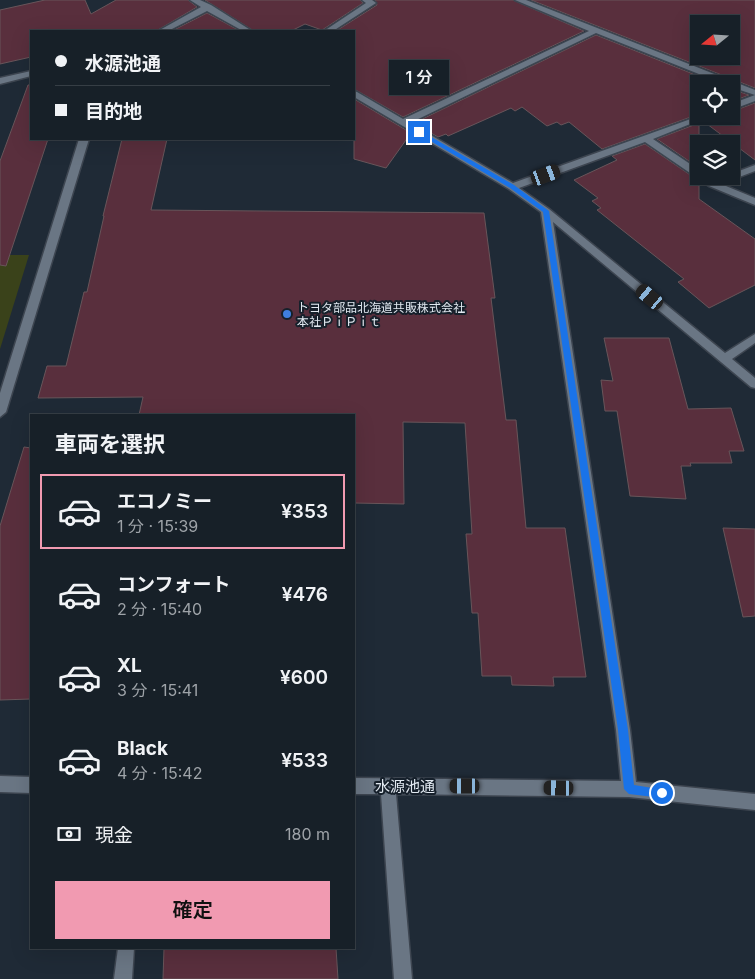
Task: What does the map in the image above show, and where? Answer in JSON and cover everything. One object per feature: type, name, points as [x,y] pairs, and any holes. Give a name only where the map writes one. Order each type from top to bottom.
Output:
[{"type":"street","points":[[194,0],[246,30]]},
{"type":"street","points":[[330,30],[372,3],[366,0]]},
{"type":"street","points":[[519,0],[755,92]]},
{"type":"street","points":[[164,30],[208,7]]},
{"type":"street","points":[[403,123],[596,31]]},
{"type":"street","points":[[0,81],[30,74]]},
{"type":"street","points":[[355,95],[512,187],[546,211],[755,384]]},
{"type":"street","points":[[740,104],[755,98]]},
{"type":"street","points":[[512,187],[690,122]]},
{"type":"street","points":[[647,139],[690,170]]},
{"type":"street","points":[[0,412],[84,140]]},
{"type":"street","points":[[740,174],[755,168]]},
{"type":"street","points":[[714,185],[755,202]]},
{"type":"street","points":[[546,211],[623,730],[629,789]]},
{"type":"street","points":[[725,358],[755,338]]},
{"type":"street","points":[[0,784],[30,785]]},
{"type":"street","name":"水源池通","points":[[355,786],[629,789],[755,802]]},
{"type":"street","points":[[388,786],[403,979]]},
{"type":"street","points":[[123,979],[126,949]]},
{"type":"green space","points":[[0,255],[29,255],[0,349]]},
{"type":"building","points":[[45,0],[85,0],[91,14],[116,0],[188,0],[197,7],[158,30],[30,30],[30,57],[0,64],[0,10]]},
{"type":"building","points":[[205,0],[360,0],[363,3],[322,30],[305,24],[293,30],[252,30]]},
{"type":"building","points":[[375,0],[513,0],[584,31],[403,117],[355,90],[355,30],[338,30],[377,5]]},
{"type":"building","points":[[531,0],[755,0],[755,88],[740,82],[740,75],[722,75],[696,65],[740,65],[740,15],[690,15],[690,62]]},
{"type":"building","points":[[207,13],[238,30],[174,30]]},
{"type":"building","points":[[596,35],[696,75],[690,75],[690,117],[602,149],[569,122],[561,125],[557,122],[547,126],[522,107],[515,111],[511,108],[448,136],[446,134],[438,137],[414,123]]},
{"type":"building","points":[[28,85],[30,85],[30,140],[48,140],[6,266],[0,265],[0,161]]},
{"type":"building","points":[[740,92],[749,95],[740,98]]},
{"type":"building","points":[[355,100],[411,133],[386,168],[354,159]]},
{"type":"building","points":[[755,103],[755,160],[740,149],[740,135],[722,135],[708,125],[740,125],[740,109]]},
{"type":"building","points":[[694,125],[699,125],[699,135],[690,135],[690,162],[657,139]]},
{"type":"building","points":[[122,140],[167,140],[151,210],[484,213],[495,298],[491,298],[506,420],[516,420],[526,528],[565,528],[586,677],[553,677],[554,686],[512,685],[511,676],[482,676],[478,613],[472,613],[466,534],[472,534],[465,423],[403,422],[404,504],[355,503],[355,414],[139,414],[143,397],[38,398],[47,366],[66,366],[84,292],[87,292]]},
{"type":"building","points":[[645,144],[690,175],[690,185],[699,185],[699,199],[755,239],[755,285],[709,308],[678,282],[684,279],[597,210],[601,208],[592,201],[598,198],[574,180],[617,160],[612,156]]},
{"type":"building","points":[[604,338],[669,338],[688,409],[731,408],[744,451],[729,451],[732,463],[690,463],[691,466],[681,466],[686,499],[630,496],[617,411],[605,411],[601,380],[613,381]]},
{"type":"building","points":[[24,447],[30,448],[30,699],[0,700],[0,526]]},
{"type":"building","points":[[723,528],[755,529],[755,616],[743,617]]},
{"type":"building","points":[[164,949],[336,949],[338,979],[163,979]]},
{"type":"place","name":"トヨタ部品北海道共販株式会社 本社ＰｉＰｉｔ","points":[[287,314]]},
{"type":"route","points":[[419,132],[512,187],[546,211],[623,730],[629,789],[662,793]]}]
